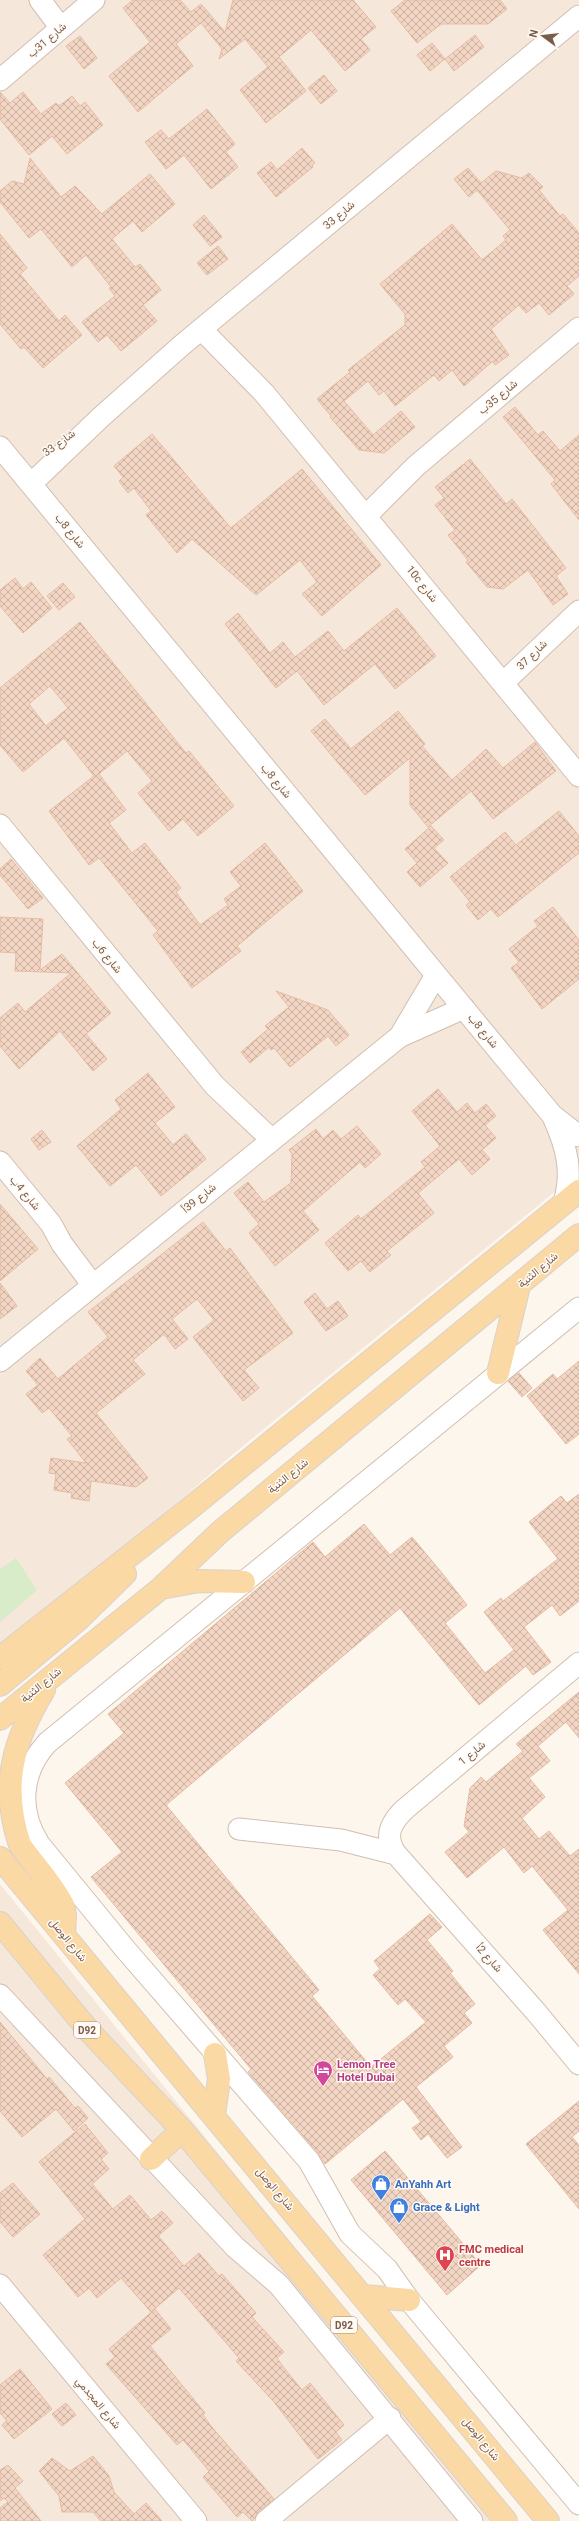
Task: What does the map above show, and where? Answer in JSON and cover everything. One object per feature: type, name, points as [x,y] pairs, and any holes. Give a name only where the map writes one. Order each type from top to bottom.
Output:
[{"type":"main road","points":[[0,1658],[189,1509],[572,1197]]},
{"type":"main road","name":"شارع الثنية","points":[[0,1719],[160,1588],[220,1532],[579,1235]]},
{"type":"main road","points":[[498,1373],[519,1286]]},
{"type":"main road","points":[[0,1685],[86,1612],[189,1509]]},
{"type":"main road","points":[[160,1588],[198,1581],[244,1582]]},
{"type":"main road","points":[[0,1639],[14,1630],[39,1626]]},
{"type":"main road","points":[[54,1675],[10,1747],[6,1763],[3,1792],[5,1806],[14,1833],[63,1905],[65,1914],[64,1935]]},
{"type":"main road","name":"شارع الوصل","points":[[0,1858],[364,2296],[548,2521]]},
{"type":"main road","points":[[0,1879],[72,1963],[116,1999]]},
{"type":"main road","name":"D92","points":[[0,1923],[89,2032],[182,2130],[499,2518]]},
{"type":"main road","points":[[214,2115],[219,2079],[215,2054]]},
{"type":"main road","points":[[151,2160],[182,2130]]},
{"type":"main road","points":[[364,2296],[409,2300]]},
{"type":"street","points":[[40,0],[67,22]]},
{"type":"street","points":[[58,0],[67,22]]},
{"type":"street","name":"شارع 31ب","points":[[0,80],[94,0]]},
{"type":"street","name":"شارع 33","points":[[25,478],[78,429],[101,417],[208,325],[579,16]]},
{"type":"street","name":"10c شارع","points":[[208,325],[251,370],[264,392],[579,776]]},
{"type":"street","name":"شارع 35ب","points":[[362,511],[394,479],[416,466],[579,328]]},
{"type":"street","name":"شارع 8ب","points":[[0,447],[552,1115],[579,1136]]},
{"type":"street","name":"شارع 37","points":[[498,677],[537,640],[560,627],[579,611]]},
{"type":"street","name":"شارع 6ب","points":[[0,825],[215,1086],[265,1144]]},
{"type":"street","name":"شارع 39أ","points":[[399,1037],[436,975]]},
{"type":"street","name":"شارع 39أ","points":[[0,1360],[399,1037],[464,1008]]},
{"type":"street","name":"شارع 8ب","points":[[552,1115],[567,1152],[569,1164],[568,1190],[572,1197]]},
{"type":"street","name":"شارع 4ب","points":[[0,1162],[99,1279]]},
{"type":"street","points":[[579,1308],[47,1743],[33,1762],[24,1794],[29,1826],[39,1844],[215,2054],[309,2161],[350,2234],[387,2269],[409,2300],[579,2504]]},
{"type":"street","name":"شارع 1","points":[[390,1829],[394,1820],[404,1809],[579,1662]]},
{"type":"street","points":[[239,1829],[341,1840],[396,1854]]},
{"type":"street","points":[[341,1840],[390,1829],[390,1842],[396,1854]]},
{"type":"street","name":"شارع 2أ","points":[[396,1854],[536,2012],[579,2064]]},
{"type":"street","points":[[0,1995],[151,2160],[235,2247],[272,2278],[390,2418],[472,2521]]},
{"type":"street","name":"شارع المجدمي","points":[[0,2285],[196,2521]]},
{"type":"street","points":[[266,2521],[390,2418]]},
{"type":"shaded area","points":[[0,0],[579,0],[579,1172],[232,1455],[9,1650],[0,1652]]},
{"type":"shaded area","points":[[0,1884],[516,2521],[0,2521]]},
{"type":"green space","points":[[16,1558],[37,1590],[0,1622],[0,1569]]},
{"type":"building","points":[[133,0],[180,0],[191,12],[201,4],[225,32],[233,0],[353,0],[376,27],[361,39],[370,50],[345,71],[311,30],[279,57],[306,91],[266,123],[240,90],[268,67],[245,39],[219,59],[222,49],[201,23],[176,44],[193,66],[138,112],[109,76],[150,42],[123,8]]},
{"type":"building","points":[[405,0],[500,0],[507,9],[488,24],[441,24],[417,43],[391,11]]},
{"type":"building","points":[[475,35],[484,47],[454,71],[445,59]]},
{"type":"building","points":[[80,36],[97,58],[84,69],[66,46]]},
{"type":"building","points":[[432,43],[445,59],[430,71],[417,55]]},
{"type":"building","points":[[324,75],[337,91],[321,104],[308,88]]},
{"type":"building","points":[[0,92],[10,103],[23,92],[41,114],[56,103],[59,106],[72,96],[80,106],[85,102],[103,125],[67,154],[52,136],[29,155],[0,119]]},
{"type":"building","points":[[207,109],[235,144],[226,152],[238,167],[211,189],[184,155],[166,169],[145,142],[161,130],[169,139]]},
{"type":"building","points":[[302,148],[315,163],[312,165],[313,167],[276,197],[257,173],[271,162],[277,170]]},
{"type":"building","points":[[30,158],[61,197],[75,186],[102,214],[150,174],[175,204],[142,232],[133,221],[112,239],[135,267],[140,264],[161,290],[143,305],[157,321],[121,351],[107,335],[98,342],[82,322],[115,296],[109,288],[111,287],[86,255],[72,267],[41,229],[29,238],[0,202],[0,191],[12,181],[24,184]]},
{"type":"building","points":[[468,168],[481,183],[496,171],[522,178],[529,173],[543,187],[539,190],[560,216],[563,214],[579,233],[579,276],[567,286],[574,294],[549,315],[539,303],[526,313],[519,305],[491,329],[509,355],[495,365],[493,361],[464,386],[452,370],[439,381],[434,375],[395,406],[384,391],[379,395],[368,381],[344,401],[373,435],[401,411],[415,427],[384,453],[359,450],[330,417],[331,416],[317,399],[350,372],[348,370],[405,325],[405,314],[380,284],[452,224],[482,260],[506,240],[503,236],[510,230],[477,190],[469,197],[454,179]]},
{"type":"building","points":[[204,215],[222,237],[210,246],[193,225]]},
{"type":"building","points":[[0,234],[27,268],[20,274],[59,321],[65,315],[82,335],[43,368],[24,347],[21,349],[0,324]]},
{"type":"building","points":[[218,246],[228,259],[207,275],[197,263]]},
{"type":"building","points":[[515,407],[538,435],[543,431],[560,451],[579,435],[579,520],[551,484],[555,480],[503,417]]},
{"type":"building","points":[[152,434],[231,528],[302,469],[381,565],[322,616],[302,594],[317,582],[300,560],[256,595],[192,539],[177,553],[146,515],[151,511],[134,488],[128,493],[119,481],[123,477],[114,466]]},
{"type":"building","points":[[470,459],[506,504],[512,499],[566,568],[556,576],[568,594],[553,605],[528,570],[503,589],[487,587],[466,562],[468,560],[448,535],[455,530],[435,505],[444,498],[435,487]]},
{"type":"building","points":[[15,578],[23,589],[31,582],[52,608],[23,633],[0,606],[0,590]]},
{"type":"building","points":[[63,583],[75,597],[59,610],[47,596]]},
{"type":"building","points":[[397,608],[436,656],[395,689],[375,664],[324,705],[297,671],[276,688],[225,624],[238,613],[270,653],[283,642],[295,657],[328,631],[344,651]]},
{"type":"building","points":[[80,622],[186,753],[189,751],[234,806],[198,836],[183,819],[169,831],[138,793],[152,781],[127,751],[99,774],[126,810],[109,823],[132,853],[145,843],[181,888],[176,892],[200,925],[228,905],[224,899],[241,886],[230,872],[265,843],[303,891],[237,946],[241,951],[192,988],[153,935],[158,931],[99,858],[89,865],[49,811],[94,776],[64,738],[23,772],[0,745],[0,688]],"holes":[[[50,686],[68,708],[46,726],[29,704]]]},
{"type":"building","points":[[398,711],[425,744],[422,746],[452,780],[486,749],[503,768],[535,742],[556,771],[493,819],[471,791],[428,827],[410,805],[410,758],[365,795],[311,731],[325,719],[351,749]]},
{"type":"building","points":[[559,811],[579,836],[579,853],[498,917],[491,909],[478,920],[466,905],[470,902],[450,877],[505,832],[516,845]]},
{"type":"building","points":[[431,826],[444,840],[434,848],[448,863],[420,887],[407,872],[417,863],[405,849]]},
{"type":"building","points":[[11,859],[43,898],[28,909],[0,875],[0,869]]},
{"type":"building","points":[[553,907],[579,940],[579,979],[542,1009],[511,968],[519,962],[509,949],[538,926],[534,921]]},
{"type":"building","points":[[0,917],[43,919],[40,970],[62,954],[111,1013],[86,1034],[107,1059],[93,1071],[60,1031],[19,1069],[0,1046],[0,1018],[18,1003],[25,1012],[71,973],[15,971],[16,953],[0,952]]},
{"type":"building","points":[[276,991],[328,1010],[349,1035],[336,1046],[328,1036],[290,1067],[274,1048],[271,1050],[269,1047],[250,1063],[241,1052],[268,1029],[265,1026],[289,1007]]},
{"type":"building","points":[[148,1073],[175,1107],[155,1123],[173,1145],[186,1134],[206,1159],[161,1196],[136,1165],[110,1186],[77,1146],[121,1109],[115,1100]]},
{"type":"building","points":[[438,1089],[457,1112],[467,1103],[475,1113],[486,1104],[496,1116],[485,1125],[496,1138],[482,1150],[490,1159],[472,1175],[459,1159],[418,1193],[434,1213],[387,1251],[391,1255],[370,1272],[361,1261],[348,1271],[325,1243],[358,1215],[361,1219],[425,1167],[421,1162],[440,1146],[412,1111]]},
{"type":"building","points":[[357,1126],[381,1154],[365,1168],[360,1162],[303,1211],[319,1230],[275,1266],[249,1233],[259,1224],[234,1193],[248,1182],[264,1202],[291,1183],[292,1154],[289,1150],[316,1129],[323,1139],[333,1130],[341,1139]]},
{"type":"building","points":[[42,1130],[51,1142],[39,1150],[31,1139]]},
{"type":"building","points":[[0,1204],[38,1249],[0,1281]]},
{"type":"building","points":[[203,1222],[226,1251],[230,1248],[293,1333],[244,1370],[259,1388],[243,1401],[193,1337],[214,1320],[197,1299],[172,1319],[188,1339],[175,1349],[164,1334],[133,1360],[145,1374],[96,1413],[148,1478],[136,1487],[91,1481],[89,1501],[71,1498],[72,1493],[54,1490],[56,1474],[49,1473],[51,1458],[86,1463],[67,1439],[72,1436],[49,1408],[42,1413],[26,1394],[38,1385],[26,1371],[40,1358],[58,1379],[108,1337],[88,1312]]},
{"type":"building","points":[[0,1283],[17,1306],[0,1319]]},
{"type":"building","points":[[315,1293],[327,1309],[338,1301],[348,1316],[326,1331],[304,1302]]},
{"type":"building","points":[[579,1361],[579,1434],[566,1444],[527,1396],[553,1374],[557,1379]]},
{"type":"building","points":[[519,1373],[532,1388],[522,1397],[508,1381]]},
{"type":"building","points":[[579,1494],[579,1601],[560,1616],[552,1605],[524,1627],[551,1662],[533,1675],[526,1666],[479,1705],[400,1608],[166,1805],[319,1990],[312,1996],[371,2067],[426,2022],[405,1999],[398,2005],[373,1975],[380,1969],[374,1961],[430,1914],[442,1927],[427,1940],[453,1971],[450,1973],[475,2004],[464,2013],[472,2023],[444,2046],[453,2057],[416,2087],[462,2147],[447,2158],[428,2134],[421,2140],[412,2128],[421,2122],[403,2099],[325,2164],[318,2153],[248,2072],[251,2069],[91,1877],[122,1852],[65,1783],[124,1733],[108,1714],[313,1542],[325,1557],[364,1524],[390,1555],[412,1537],[442,1573],[467,1605],[445,1623],[485,1673],[514,1650],[484,1612],[501,1598],[503,1601],[558,1559],[529,1522],[561,1496],[567,1503]]},
{"type":"building","points":[[579,1692],[579,1738],[566,1722],[538,1746],[550,1761],[529,1778],[545,1797],[522,1818],[539,1839],[549,1831],[570,1856],[579,1849],[579,1974],[543,1930],[568,1910],[532,1866],[524,1873],[504,1847],[467,1878],[445,1852],[469,1832],[464,1826],[470,1788],[481,1777],[486,1782],[523,1751],[516,1744]]},
{"type":"building","points":[[0,2022],[47,2079],[49,2077],[75,2108],[78,2106],[88,2118],[74,2131],[56,2109],[22,2137],[0,2111]]},
{"type":"building","points":[[579,2101],[579,2131],[572,2137],[579,2145],[579,2209],[526,2144]]},
{"type":"building","points":[[85,2124],[108,2153],[101,2159],[109,2169],[92,2184],[113,2209],[130,2195],[151,2220],[162,2211],[173,2223],[158,2236],[184,2266],[199,2253],[219,2276],[222,2274],[256,2313],[252,2317],[284,2352],[277,2358],[284,2368],[302,2390],[310,2383],[344,2425],[336,2432],[342,2440],[318,2459],[274,2402],[236,2361],[239,2358],[179,2288],[151,2312],[121,2278],[97,2298],[89,2288],[78,2297],[43,2255],[85,2219],[39,2162]]},
{"type":"building","points":[[385,2151],[481,2265],[447,2295],[351,2180]]},
{"type":"building","points":[[13,2183],[40,2214],[13,2237],[0,2222],[0,2193]]},
{"type":"building","points":[[155,2309],[171,2329],[150,2346],[205,2413],[203,2415],[211,2426],[274,2499],[258,2512],[252,2521],[243,2512],[237,2517],[203,2477],[209,2471],[190,2448],[183,2440],[177,2445],[106,2364],[115,2357],[109,2349]]},
{"type":"building","points":[[20,2369],[52,2409],[14,2439],[2,2425],[7,2421],[0,2413],[0,2385]]},
{"type":"building","points":[[66,2403],[76,2415],[62,2426],[52,2414]]},
{"type":"building","points":[[93,2456],[109,2476],[114,2492],[134,2514],[146,2503],[162,2521],[101,2521],[93,2512],[62,2512],[59,2496],[39,2471],[52,2458],[70,2471]]},
{"type":"building","points":[[8,2465],[23,2481],[15,2488],[41,2521],[0,2521],[0,2508],[8,2502],[4,2498],[0,2501],[0,2470]]},
{"type":"place","name":"Lemon Tree Hotel Dubai","points":[[323,2087]]},
{"type":"place","name":"AnYahh Art","points":[[381,2201]]},
{"type":"place","name":"Grace & Light","points":[[399,2224]]},
{"type":"place","name":"FMC medical centre","points":[[445,2272]]}]
